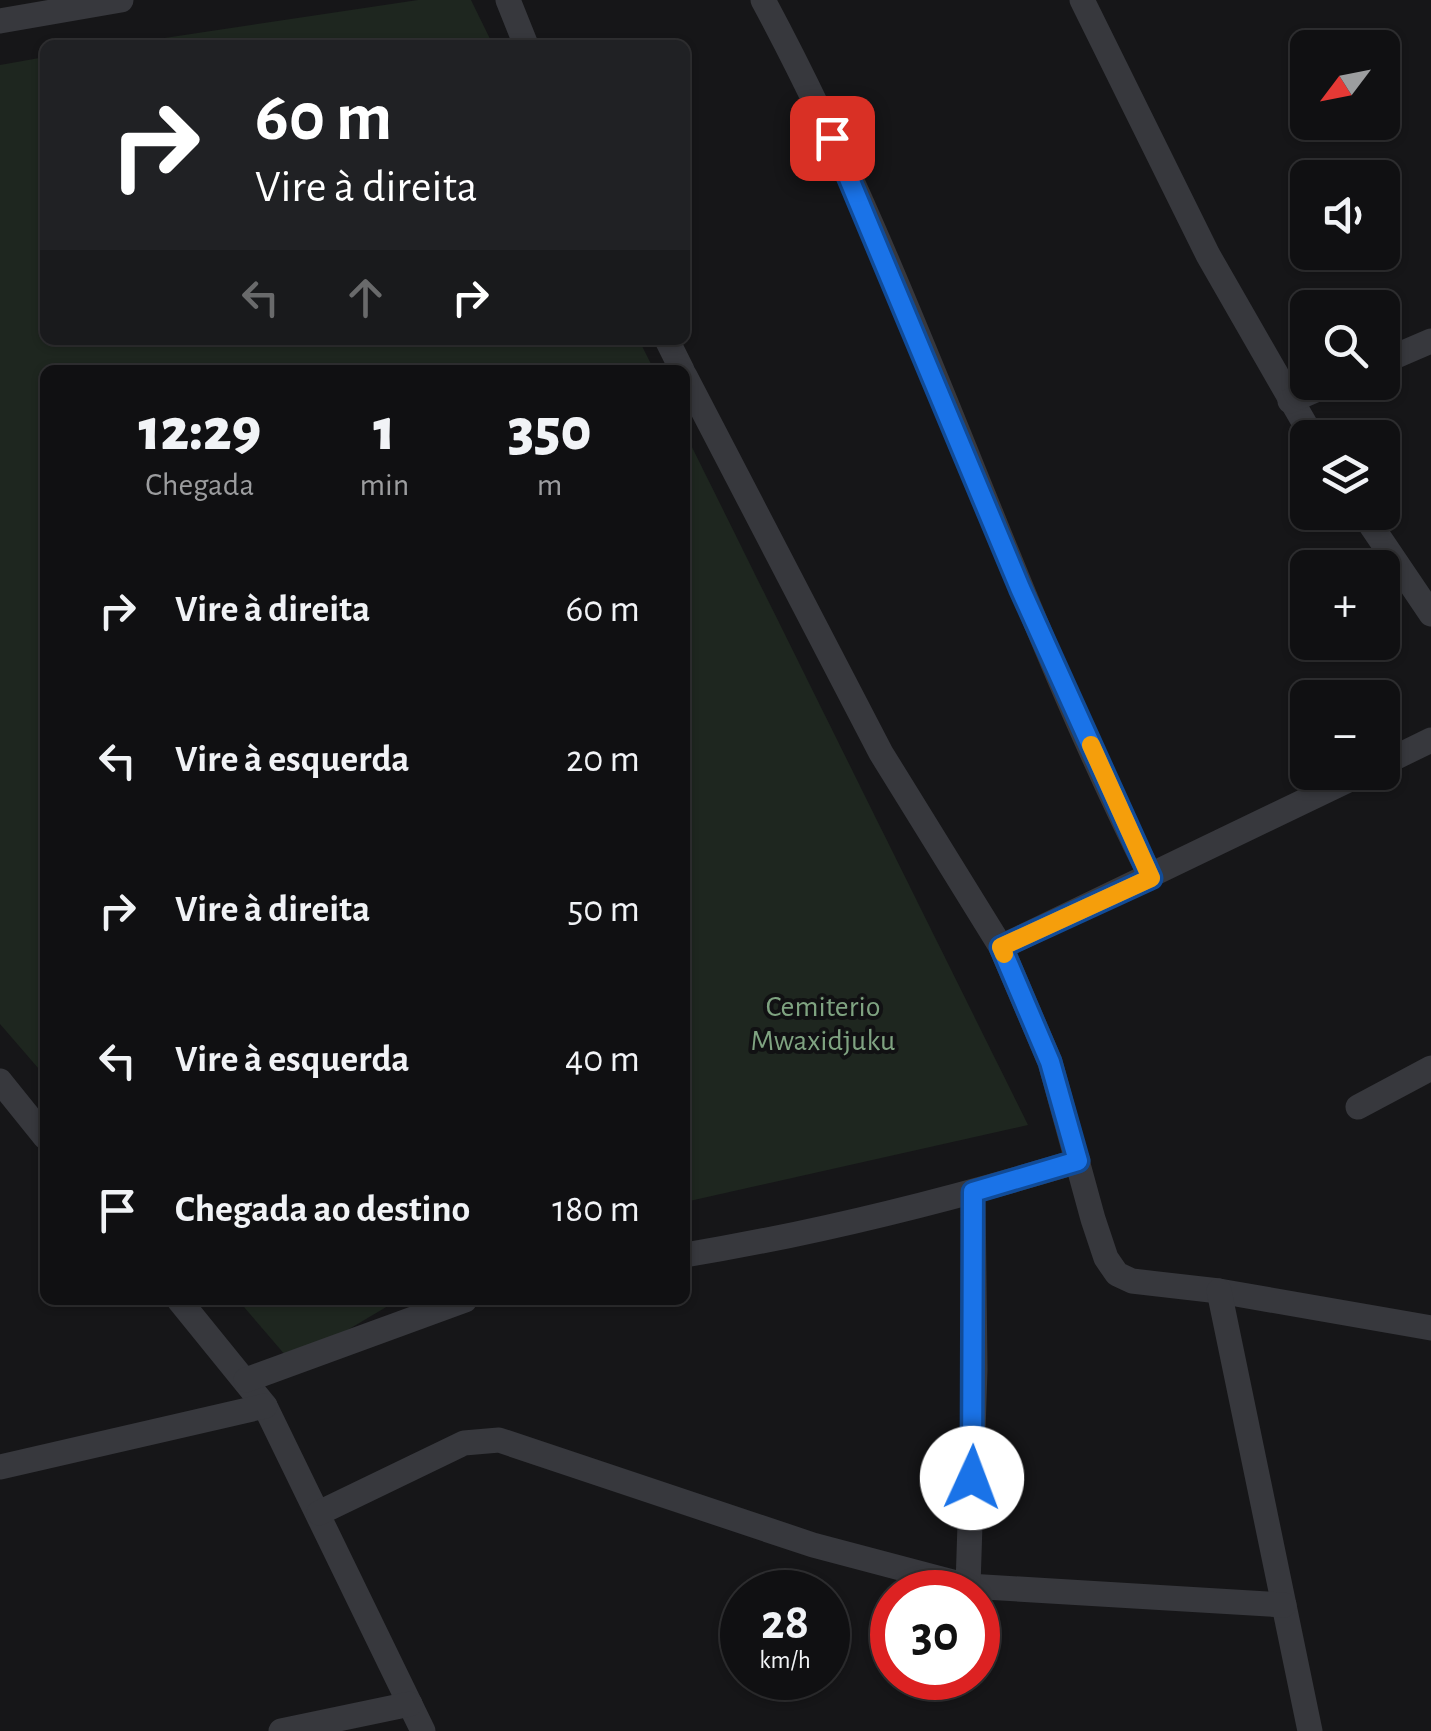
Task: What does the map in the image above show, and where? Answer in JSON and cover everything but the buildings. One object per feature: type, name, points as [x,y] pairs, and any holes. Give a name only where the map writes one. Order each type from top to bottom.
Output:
[{"type":"street","points":[[13,12],[121,0]]},
{"type":"street","points":[[508,0],[524,40]]},
{"type":"street","points":[[763,0],[846,166],[1020,588],[1151,878]]},
{"type":"street","points":[[1082,0],[1208,254],[1302,420]]},
{"type":"street","points":[[1400,354],[1431,341]]},
{"type":"street","points":[[690,385],[881,753],[1001,947],[1050,1062],[1106,1258],[1117,1274],[1132,1281],[1219,1291],[1431,1328]]},
{"type":"street","points":[[1290,402],[1294,400]]},
{"type":"street","points":[[1374,530],[1431,614]]},
{"type":"street","points":[[1400,755],[1431,740]]},
{"type":"street","points":[[1001,947],[1329,790]]},
{"type":"street","points":[[1358,1107],[1431,1068]]},
{"type":"street","points":[[4,1091],[40,1131]]},
{"type":"street","points":[[690,1254],[763,1242],[973,1192],[1078,1161]]},
{"type":"street","points":[[969,1570],[975,1369],[973,1192]]},
{"type":"street","points":[[1219,1291],[1310,1731]]},
{"type":"street","points":[[183,1305],[265,1406],[423,1731]]},
{"type":"street","points":[[246,1380],[451,1305]]},
{"type":"street","points":[[0,1467],[265,1406]]},
{"type":"street","points":[[319,1512],[464,1443],[499,1440],[813,1544],[909,1570]]},
{"type":"street","points":[[1000,1589],[1130,1600],[1284,1605]]},
{"type":"street","points":[[282,1731],[410,1704]]},
{"type":"green space","points":[[418,0],[471,0],[491,40],[151,40]]},
{"type":"green space","points":[[40,58],[40,345],[642,345],[652,365],[40,365],[40,1070],[0,1024],[0,65]]},
{"type":"green space","name":"Cemiterio Mwaxidjuku","points":[[690,443],[1028,1125],[690,1201]]},
{"type":"green space","points":[[242,1305],[390,1305],[292,1363]]},
{"type":"slow traffic","points":[[1004,954],[1001,947],[1151,878],[1091,745]]},
{"type":"route","points":[[832,138],[1020,588],[1151,878],[1001,947],[1050,1062],[1078,1161],[973,1192],[972,1478]]}]
